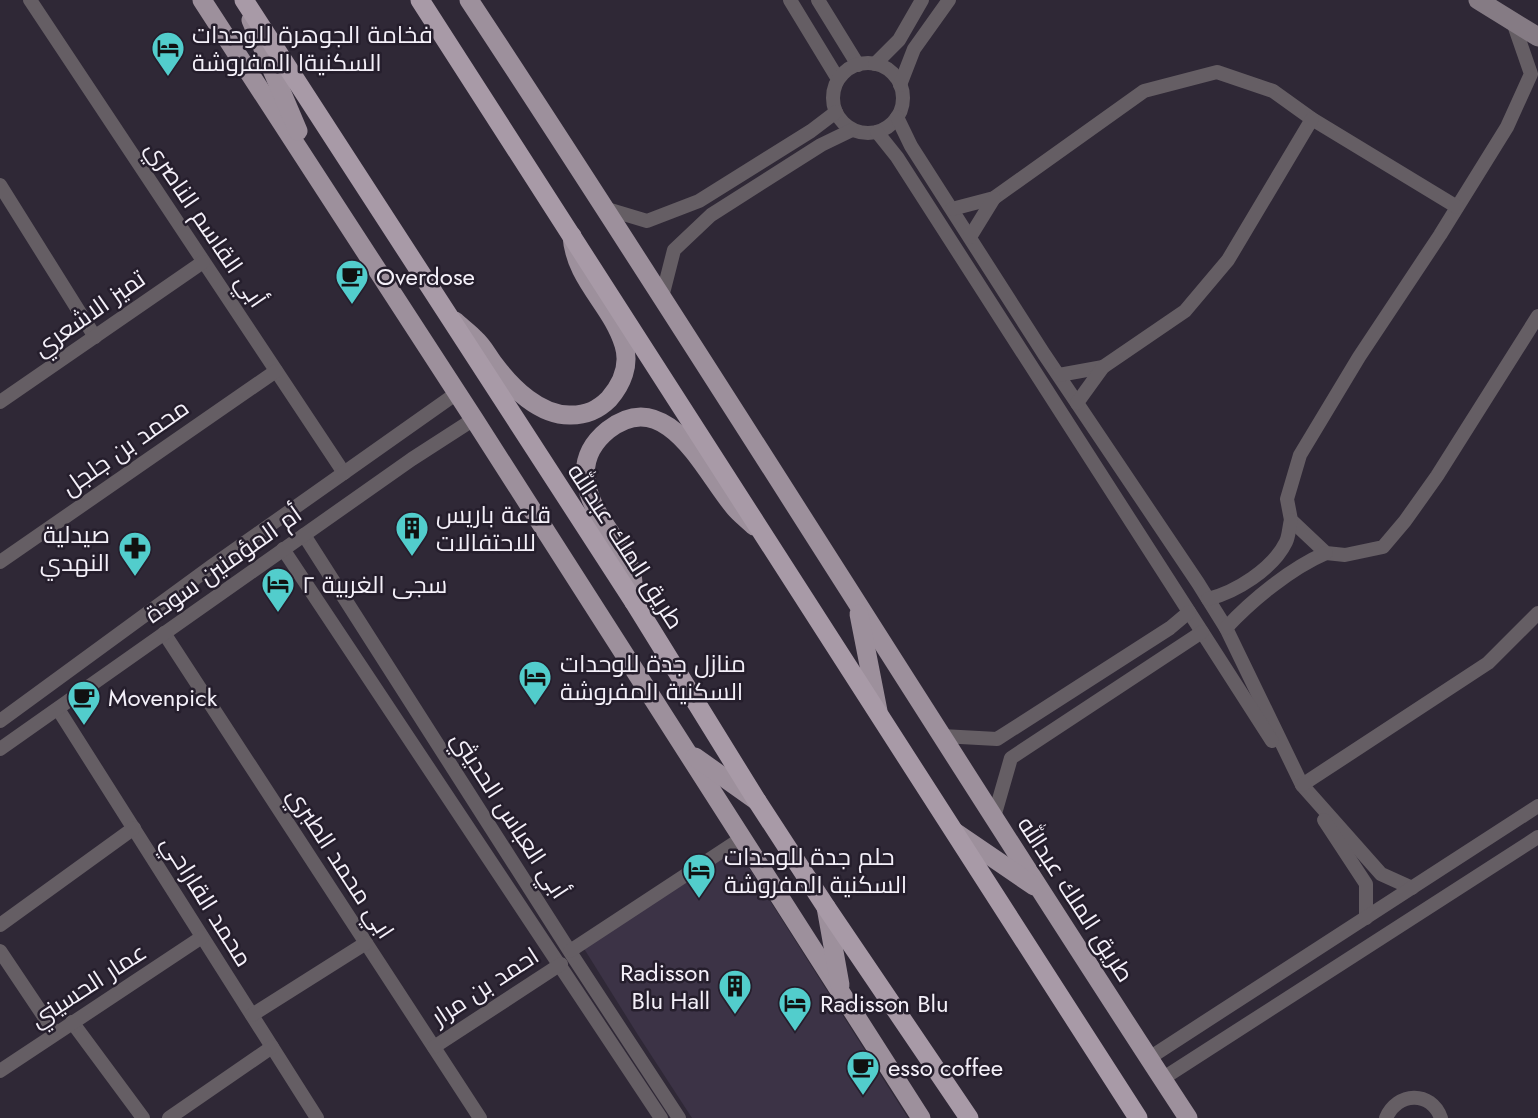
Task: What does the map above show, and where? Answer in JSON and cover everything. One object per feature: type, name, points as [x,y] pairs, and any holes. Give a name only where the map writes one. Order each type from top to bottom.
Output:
[{"type":"highway","name":"طريق الملك عبدالله","points":[[243,0],[634,602],[757,801],[969,1118]]},
{"type":"highway","points":[[420,0],[1139,1118]]},
{"type":"main road","points":[[202,0],[474,419],[921,1118]]},
{"type":"main road","points":[[243,0],[318,180]]},
{"type":"main road","name":"طريق الملك عبدالله","points":[[469,0],[607,209],[856,603],[1188,1118]]},
{"type":"main road","points":[[1478,0],[1538,37]]},
{"type":"main road","points":[[451,319],[477,340],[496,367],[536,405],[565,416],[591,413],[603,405],[622,380],[626,362],[625,346],[614,322],[573,255],[572,236]]},
{"type":"main road","points":[[634,602],[631,571],[602,523],[586,481],[586,462],[591,446],[618,423],[635,418],[655,420],[673,427],[690,445],[735,509],[763,534]]},
{"type":"main road","points":[[856,603],[878,713]]},
{"type":"main road","points":[[685,750],[757,801]]},
{"type":"main road","points":[[955,832],[1041,891]]},
{"type":"main road","points":[[826,907],[842,996]]},
{"type":"street","name":"أبي القاسم الناصري","points":[[30,0],[344,472]]},
{"type":"street","points":[[790,0],[838,79]]},
{"type":"street","points":[[818,0],[858,65]]},
{"type":"street","points":[[875,64],[899,40],[922,0]]},
{"type":"street","points":[[900,85],[890,72],[875,64],[858,65],[838,79],[833,95],[836,111],[852,130],[869,133],[885,129],[897,117],[902,102],[900,85],[914,49],[948,0]]},
{"type":"street","points":[[1208,599],[1226,594],[1271,563],[1286,541],[1291,520],[1287,499],[1300,454],[1507,127],[1531,74],[1513,23]]},
{"type":"street","points":[[952,209],[994,198],[1144,91],[1217,72],[1273,91],[1312,119],[1457,207]]},
{"type":"street","points":[[607,209],[648,222],[699,201],[811,131],[836,111]]},
{"type":"street","points":[[897,117],[911,146],[1059,376],[1226,628],[1302,785],[1381,874],[1412,888]]},
{"type":"street","points":[[1077,403],[1103,367],[1185,311],[1228,260],[1312,119]]},
{"type":"street","points":[[662,297],[674,250],[711,215],[821,145],[852,130]]},
{"type":"street","points":[[877,132],[897,157],[1366,884],[1366,918]]},
{"type":"street","points":[[0,185],[95,337]]},
{"type":"street","points":[[970,237],[994,198]]},
{"type":"street","name":"تميز الاشعري","points":[[0,402],[203,262]]},
{"type":"street","points":[[1226,628],[1238,615],[1306,562],[1326,553],[1345,555],[1383,547],[1405,522],[1437,476],[1538,316]]},
{"type":"street","points":[[1059,376],[1103,367]]},
{"type":"street","name":"محمد بن جلجل","points":[[0,562],[276,370]]},
{"type":"street","name":"أم المؤمنين سودة","points":[[0,721],[457,393]]},
{"type":"street","name":"أم المؤمنين سودة","points":[[0,749],[283,549],[474,419]]},
{"type":"street","points":[[1291,520],[1326,553]]},
{"type":"street","name":"أبي العباس الحديثي","points":[[304,535],[679,1118]]},
{"type":"street","name":"أبي العباس الحديثي","points":[[283,549],[661,1118]]},
{"type":"street","points":[[942,736],[997,739],[1170,628],[1189,612]]},
{"type":"street","points":[[1302,785],[1488,663],[1538,613]]},
{"type":"street","points":[[994,817],[1011,758],[1202,632]]},
{"type":"street","name":"ابي محمد الطبري","points":[[164,633],[480,1118]]},
{"type":"street","name":"محمد القاراحي","points":[[58,709],[317,1118]]},
{"type":"street","points":[[1149,1058],[1538,806]]},
{"type":"street","points":[[0,925],[134,828]]},
{"type":"street","points":[[1162,1079],[1538,837]]},
{"type":"street","points":[[570,951],[742,838]]},
{"type":"street","name":"عمار الحسيني","points":[[0,1071],[202,937]]},
{"type":"street","points":[[252,1015],[366,943]]},
{"type":"street","points":[[0,951],[55,1034]]},
{"type":"street","name":"احمد بن مرار","points":[[434,1047],[561,964]]},
{"type":"street","points":[[72,1022],[143,1118]]},
{"type":"street","points":[[169,1118],[272,1047]]},
{"type":"street","points":[[1386,1118],[1398,1101],[1406,1097],[1420,1097],[1438,1110],[1440,1118]]},
{"type":"shaded area","points":[[737,849],[908,1118],[692,1118],[638,1035],[583,947]]},
{"type":"place","name":"فخامة الجوهرة للوحدات السكنيةا المفروشة","points":[[168,78]]},
{"type":"place","name":"Overdose","points":[[352,306]]},
{"type":"place","name":"قاعة باريس للاحتفالات","points":[[412,558]]},
{"type":"place","name":"صيدلية النهدي","points":[[135,578]]},
{"type":"place","name":"سجى الغربية ٢","points":[[278,614]]},
{"type":"place","name":"منازل جدة للوحدات السكنية المفروشة","points":[[535,707]]},
{"type":"place","name":"Movenpick","points":[[84,727]]},
{"type":"place","name":"حلم جدة للوحدات السكنية المفروشة","points":[[699,900]]},
{"type":"place","name":"Radisson Blu Hall","points":[[735,1016]]},
{"type":"place","name":"Radisson Blu","points":[[795,1033]]},
{"type":"place","name":"esso coffee","points":[[863,1097]]}]
